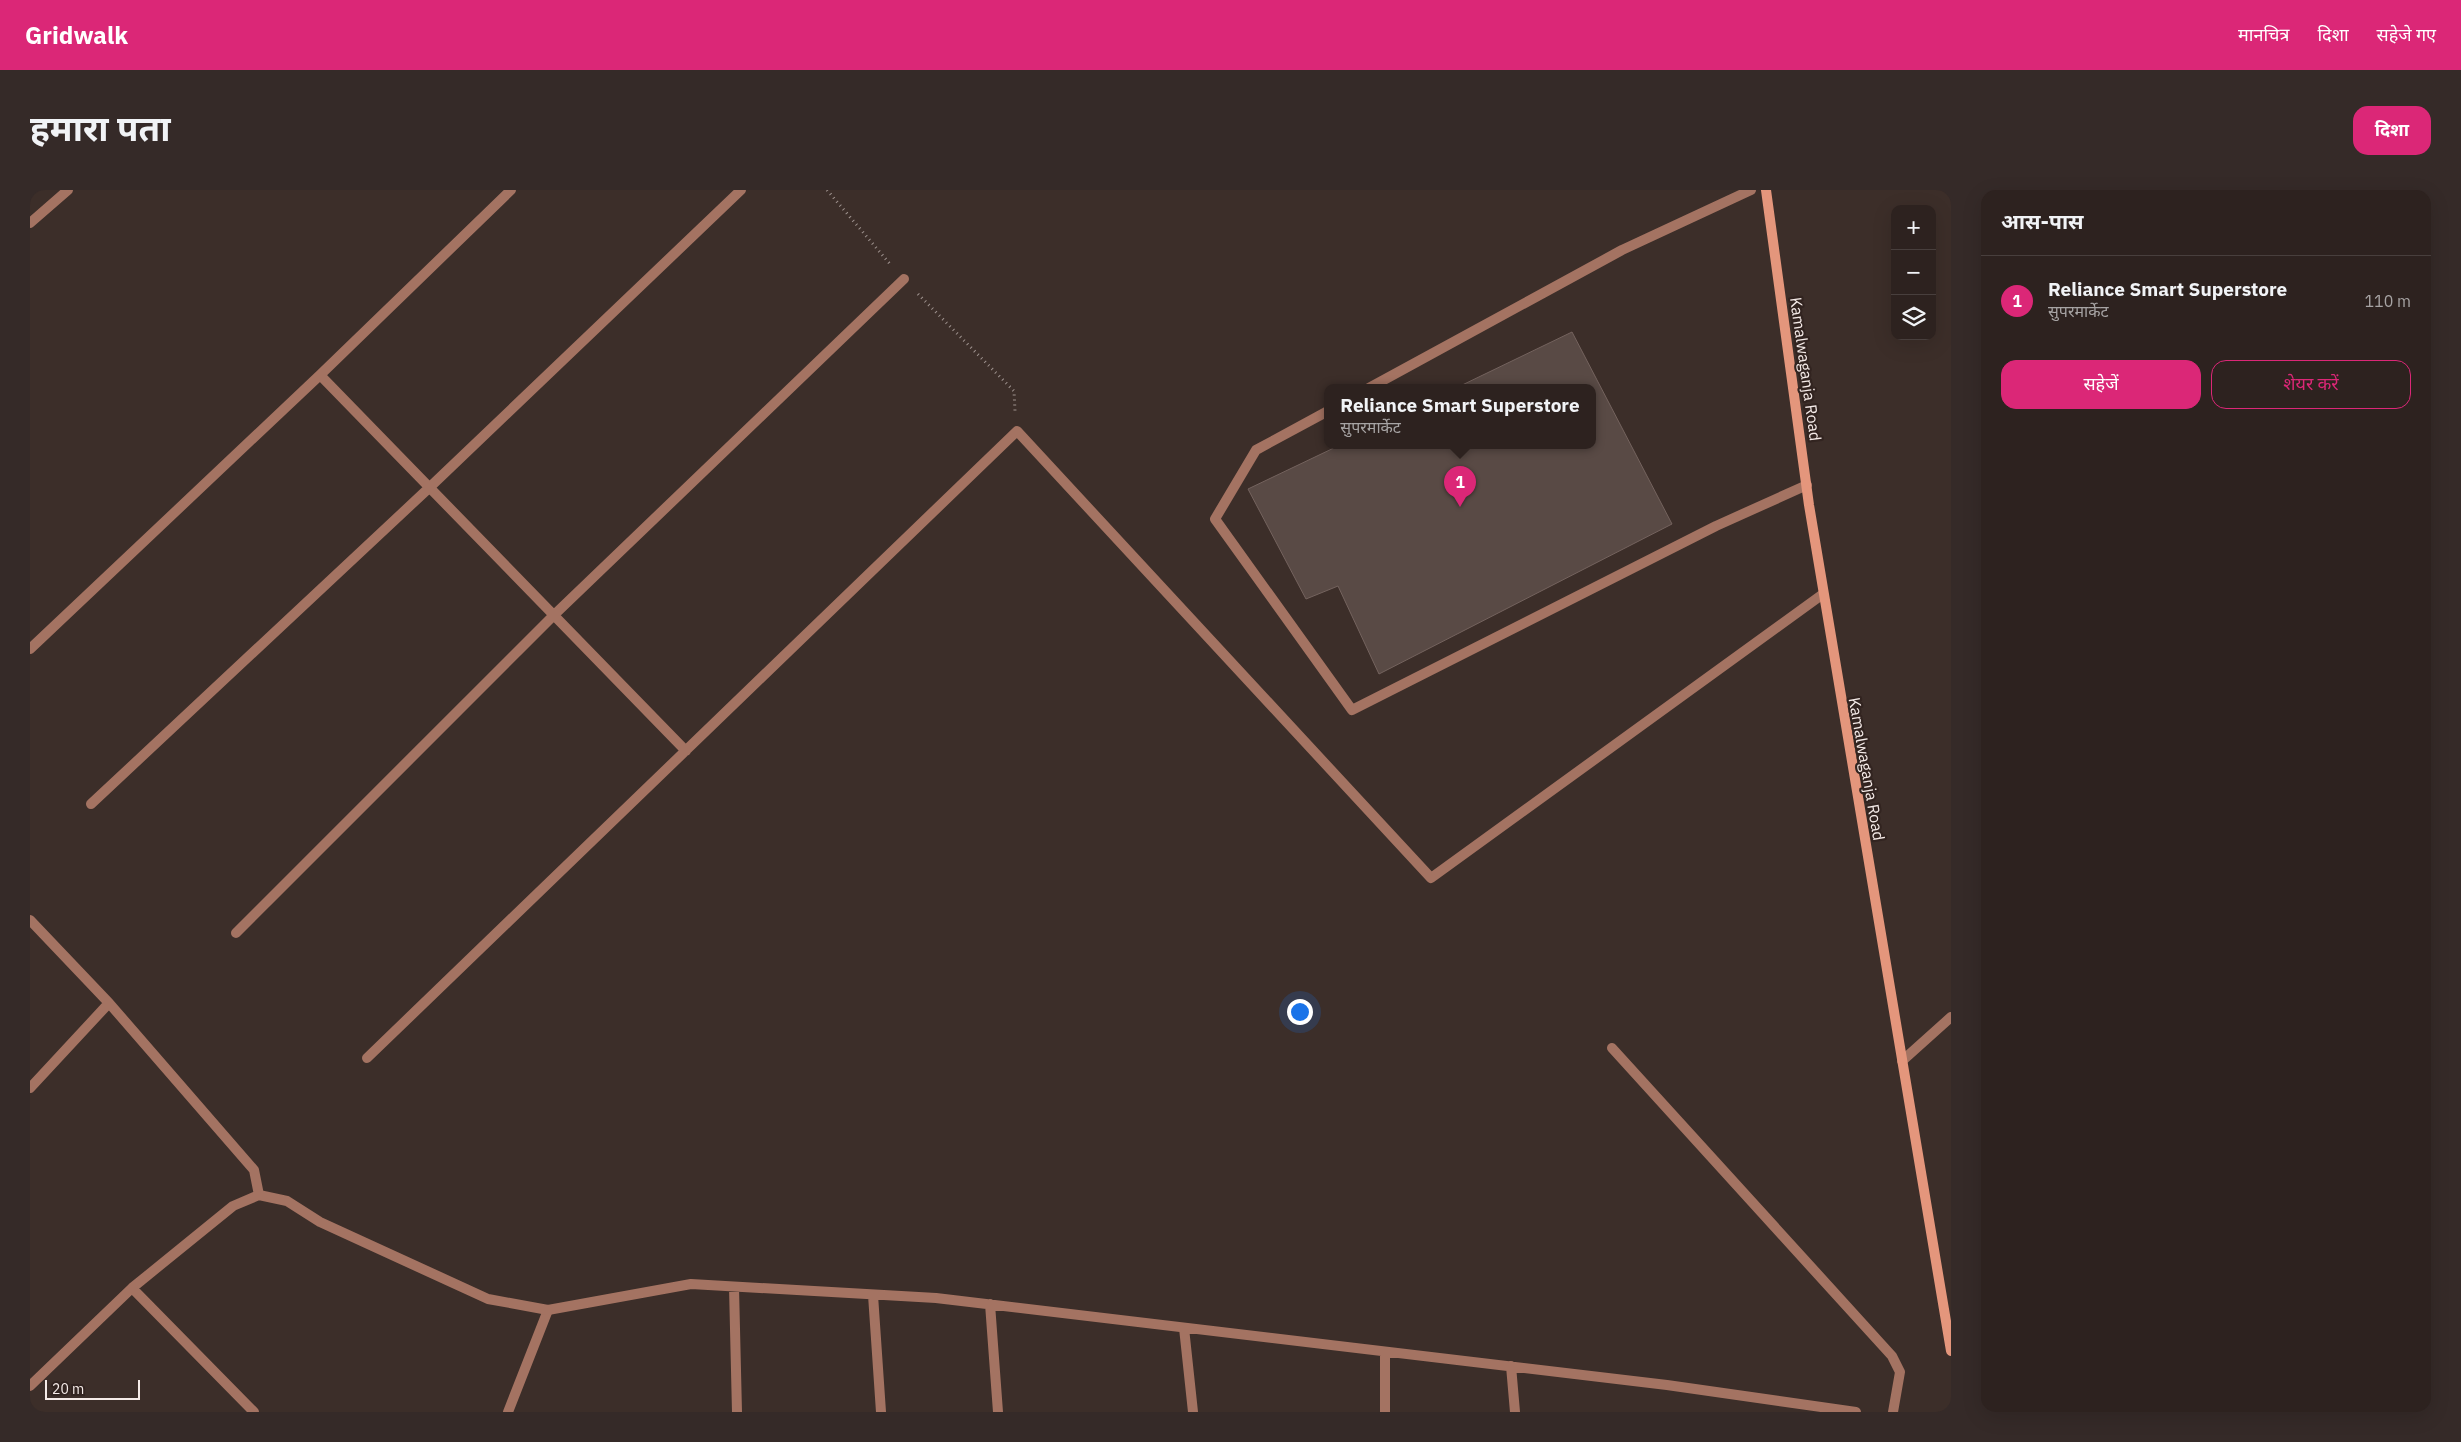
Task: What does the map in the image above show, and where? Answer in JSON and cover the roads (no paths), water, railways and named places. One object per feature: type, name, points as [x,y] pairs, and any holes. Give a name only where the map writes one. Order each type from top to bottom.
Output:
[{"type":"main road","name":"Kamalwaganja Road","points":[[1766,190],[1823,594],[1951,1351]]},
{"type":"street","points":[[30,223],[68,190]]},
{"type":"street","points":[[30,649],[320,375],[511,190]]},
{"type":"street","points":[[91,804],[430,487],[741,190]]},
{"type":"street","points":[[1376,384],[1622,250],[1751,190]]},
{"type":"street","points":[[236,933],[554,615],[904,279]]},
{"type":"street","points":[[320,375],[686,751]]},
{"type":"street","points":[[1324,413],[1256,450],[1215,519],[1352,710],[1716,526],[1807,485]]},
{"type":"street","points":[[367,1058],[1017,431],[1431,878],[1823,594]]},
{"type":"street","points":[[30,920],[109,1003],[254,1170],[258,1195]]},
{"type":"street","points":[[30,1088],[109,1003]]},
{"type":"street","points":[[1902,1061],[1951,1016]]},
{"type":"street","points":[[1612,1048],[1892,1356],[1900,1372],[1893,1412]]},
{"type":"street","points":[[30,1386],[132,1288],[233,1206],[258,1195],[287,1201],[320,1222],[488,1299],[548,1310],[691,1284],[936,1298],[1667,1385],[1856,1412]]},
{"type":"street","points":[[734,1287],[737,1412]]},
{"type":"street","points":[[132,1288],[254,1412]]},
{"type":"street","points":[[873,1295],[881,1412]]},
{"type":"street","points":[[990,1304],[998,1412]]},
{"type":"street","points":[[508,1412],[548,1310]]},
{"type":"street","points":[[1184,1328],[1193,1412]]},
{"type":"street","points":[[1385,1352],[1386,1412]]},
{"type":"street","points":[[1511,1366],[1515,1412]]},
{"type":"place","name":"Reliance Smart Superstore","points":[[1460,507]]}]
